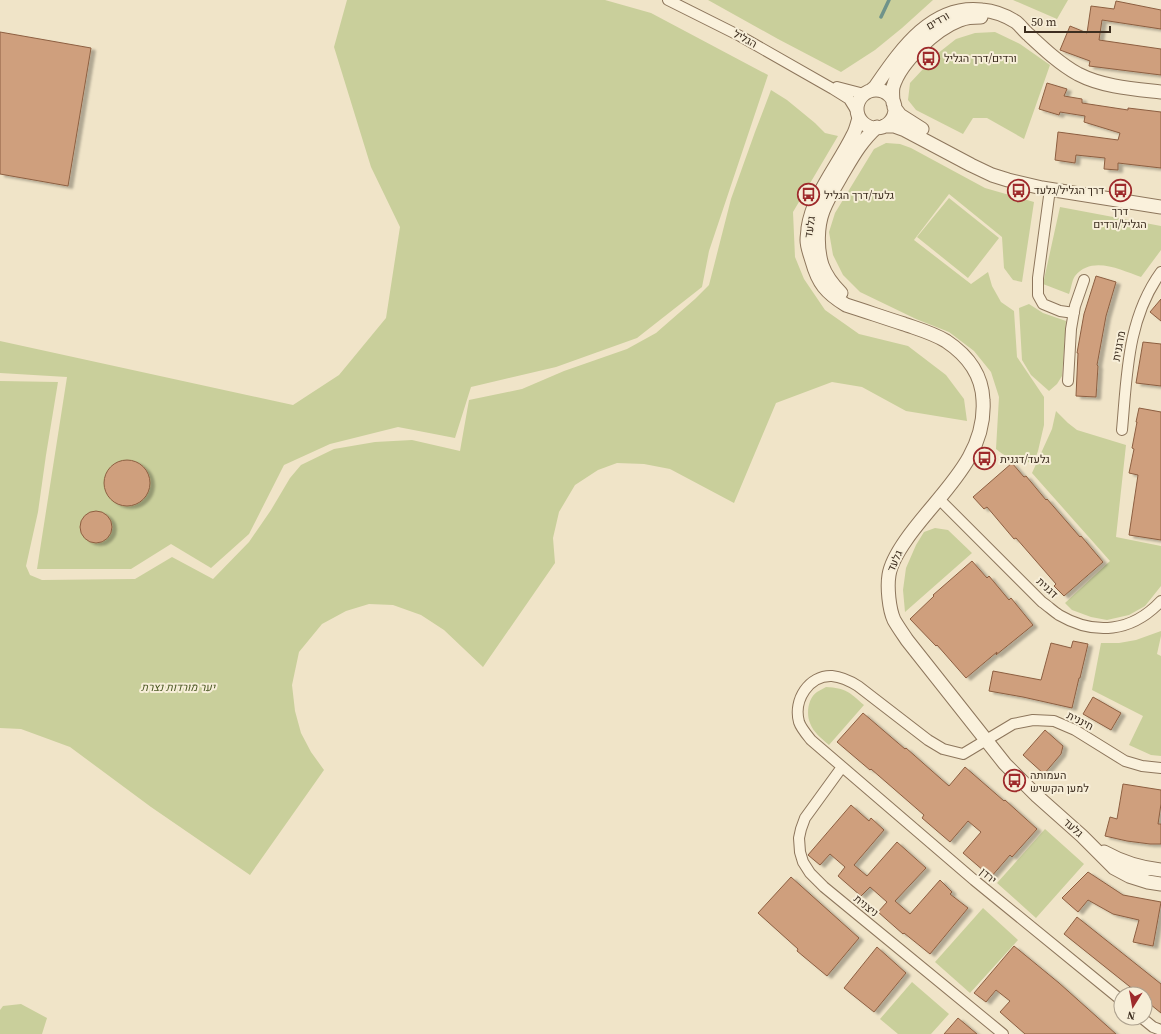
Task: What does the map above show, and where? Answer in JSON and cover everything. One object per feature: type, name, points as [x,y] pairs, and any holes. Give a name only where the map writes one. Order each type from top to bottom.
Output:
[{"type":"street","name":"הגליל","points":[[668,0],[740,36],[834,89],[849,99],[858,115]]},
{"type":"street","name":"ורדים","points":[[867,93],[874,87],[914,37],[926,26],[938,18],[952,12],[974,9],[1003,14],[1017,23],[1064,66],[1079,75],[1095,81],[1119,86],[1161,92]]},
{"type":"street","name":"ורדים","points":[[894,105],[893,88],[902,68],[923,46],[947,26],[960,20],[986,16],[999,18],[1027,33]]},
{"type":"street","name":"הגליל","points":[[820,81],[845,90],[867,93]]},
{"type":"street","points":[[1008,180],[906,120],[897,112],[890,97],[883,92],[876,90],[867,93],[859,99],[857,105],[858,115],[865,124],[871,127],[894,126],[905,130],[992,175],[1008,180],[1026,185],[1161,207]]},
{"type":"street","points":[[880,127],[889,122],[893,116],[894,105]]},
{"type":"street","name":"גלעד","points":[[858,115],[853,135],[821,192],[809,221],[807,239],[818,279],[835,297],[846,304],[930,333],[946,342],[960,352],[972,366],[979,378],[983,395],[984,410],[982,424],[972,454],[963,468],[911,534],[894,559],[889,575],[889,593],[891,610],[894,619],[907,640],[1005,764],[1037,796],[1114,868],[1129,876],[1148,882],[1161,884]]},
{"type":"street","name":"גלעד","points":[[874,314],[846,299],[834,286],[822,265],[819,251],[819,236],[823,211],[852,156],[869,134],[880,127]]},
{"type":"street","points":[[1050,189],[1038,278],[1038,295],[1043,304],[1060,311],[1074,313]]},
{"type":"street","name":"מרגנית","points":[[1122,430],[1127,363],[1132,340],[1138,317],[1147,295],[1161,272]]},
{"type":"street","points":[[1068,381],[1071,329],[1074,313],[1084,280]]},
{"type":"street","name":"דגנית","points":[[939,499],[1042,602],[1058,614],[1075,622],[1098,628],[1118,627],[1137,620],[1154,609],[1161,601]]},
{"type":"street","name":"חיננית","points":[[842,767],[811,740],[799,722],[798,708],[800,698],[805,688],[821,677],[832,676],[846,679],[858,686],[928,740],[943,749],[963,754],[1014,724],[1033,720],[1054,721],[1075,730],[1125,761],[1142,766],[1161,768]]},
{"type":"street","name":"ירדן","points":[[842,767],[974,880],[1113,993]]},
{"type":"street","name":"ניצנית","points":[[842,767],[805,818],[799,838],[800,852],[803,862],[810,873],[824,887],[1003,1034]]},
{"type":"street","name":"גלעד","points":[[1092,846],[1118,860],[1137,866],[1161,870]]},
{"type":"street","points":[[1152,1026],[1161,1030]]},
{"type":"green space","points":[[347,0],[605,0],[651,13],[768,75],[709,251],[702,287],[637,338],[556,367],[471,387],[455,438],[398,427],[330,444],[284,465],[249,534],[211,568],[171,544],[131,569],[37,569],[67,377],[0,373],[0,341],[293,405],[339,375],[386,318],[400,227],[371,167],[334,47]]},
{"type":"green space","points":[[708,0],[933,0],[875,50],[841,72]]},
{"type":"green space","points":[[1013,0],[1068,0],[1057,19]]},
{"type":"green space","points":[[995,32],[1020,44],[1050,65],[1024,139],[987,118],[973,118],[963,134],[916,110],[908,100],[910,83],[937,54],[956,39],[975,33]]},
{"type":"green space","name":"יער מורדות נצרת","points":[[771,90],[787,100],[825,133],[838,136],[793,212],[795,257],[804,279],[825,310],[859,334],[908,346],[946,375],[964,399],[967,421],[906,411],[862,387],[832,382],[776,403],[734,503],[670,469],[644,464],[617,463],[598,470],[575,485],[559,512],[553,538],[555,563],[483,667],[444,630],[421,615],[393,605],[369,604],[346,611],[322,624],[299,652],[292,685],[295,711],[301,733],[311,752],[324,770],[250,875],[151,807],[70,747],[21,729],[0,728],[0,381],[58,382],[38,512],[26,566],[30,575],[42,580],[135,579],[172,557],[213,579],[249,542],[271,510],[290,478],[301,465],[334,449],[375,442],[412,440],[460,451],[469,400],[522,389],[564,371],[627,349],[656,333],[695,299],[709,285],[731,199]]},
{"type":"green space","points":[[886,143],[900,144],[911,148],[985,188],[1034,202],[1022,282],[1013,280],[1004,268],[1002,237],[949,194],[914,240],[971,284],[988,272],[992,286],[1001,302],[1014,311],[1017,357],[1044,397],[1044,425],[1034,462],[1023,462],[1014,459],[1004,455],[996,449],[999,397],[991,372],[974,351],[949,332],[916,319],[860,292],[843,275],[833,255],[829,232],[835,213],[874,149]]},
{"type":"green space","points":[[949,198],[999,238],[968,278],[917,237]]},
{"type":"green space","points":[[1060,207],[1161,226],[1161,250],[1141,277],[1116,268],[1098,265],[1090,266],[1075,276],[1069,294],[1043,284]]},
{"type":"green space","points":[[1029,304],[1043,313],[1066,321],[1062,376],[1057,384],[1049,391],[1031,375],[1022,360],[1019,308]]},
{"type":"green space","points":[[1056,411],[1077,430],[1126,445],[1116,537],[1161,546],[1161,586],[1145,606],[1129,615],[1107,620],[1091,617],[1072,610],[1065,603],[1110,561],[1032,473],[1052,429]]},
{"type":"green space","points":[[935,528],[948,530],[972,553],[905,612],[903,590],[906,568],[916,545],[924,532]]},
{"type":"green space","points":[[1161,631],[1157,654],[1161,656],[1161,756],[1151,755],[1129,745],[1143,716],[1092,690],[1101,643],[1119,643],[1136,640]]},
{"type":"green space","points":[[826,687],[843,690],[855,697],[864,705],[829,745],[813,729],[808,715],[812,698],[817,692]]},
{"type":"green space","points":[[1045,829],[1084,864],[1036,918],[997,883]]},
{"type":"green space","points":[[983,908],[1018,940],[970,993],[935,962]]},
{"type":"green space","points":[[912,982],[949,1014],[931,1034],[898,1034],[880,1019]]},
{"type":"green space","points":[[21,1004],[47,1018],[42,1034],[0,1034],[0,1010],[3,1006]]},
{"type":"building","points":[[1116,1],[1161,10],[1161,29],[1102,20],[1099,40],[1161,49],[1161,75],[1089,66],[1090,61],[1060,50],[1070,26],[1087,33],[1091,6],[1114,9]]},
{"type":"building","points":[[0,32],[91,48],[68,186],[0,174]]},
{"type":"building","points":[[1047,83],[1067,89],[1064,96],[1082,99],[1082,103],[1128,110],[1128,108],[1161,112],[1161,168],[1118,163],[1118,170],[1104,169],[1105,158],[1076,155],[1075,163],[1055,160],[1058,132],[1118,140],[1120,133],[1084,122],[1085,116],[1060,112],[1059,115],[1039,109]]},
{"type":"building","points":[[1096,276],[1116,282],[1106,316],[1097,365],[1096,397],[1076,396],[1077,353],[1084,314]]},
{"type":"building","points":[[1161,299],[1161,321],[1150,312]]},
{"type":"building","points":[[1143,342],[1161,344],[1161,386],[1136,383]]},
{"type":"building","points":[[1139,408],[1161,412],[1161,540],[1129,535],[1138,475],[1129,473],[1134,449],[1132,448]]},
{"type":"building","points":[[127,460],[140,464],[146,470],[150,483],[146,496],[140,502],[127,506],[114,502],[108,496],[104,483],[108,470],[114,464]]},
{"type":"building","points":[[1012,463],[1024,477],[1026,476],[1103,562],[1064,596],[1054,586],[1056,584],[1016,538],[1014,539],[987,507],[984,509],[973,497]]},
{"type":"building","points":[[96,511],[107,516],[112,527],[107,538],[96,543],[85,538],[80,527],[85,516]]},
{"type":"building","points":[[972,561],[987,578],[989,576],[1009,600],[1011,598],[1033,625],[966,678],[937,645],[936,646],[910,619],[934,596],[933,595]]},
{"type":"building","points":[[1073,641],[1088,644],[1072,708],[989,691],[993,671],[1041,680],[1051,643],[1071,648]]},
{"type":"building","points":[[1093,697],[1121,713],[1111,730],[1083,714]]},
{"type":"building","points":[[863,713],[949,786],[965,767],[1037,829],[1012,857],[1010,855],[991,877],[963,853],[981,832],[968,821],[950,842],[922,818],[924,815],[837,742]]},
{"type":"building","points":[[1045,730],[1063,746],[1061,754],[1044,774],[1023,755]]},
{"type":"building","points":[[1123,784],[1161,790],[1161,804],[1158,824],[1161,824],[1161,844],[1127,841],[1105,836],[1110,817],[1117,819]]},
{"type":"building","points":[[851,805],[869,821],[871,818],[884,830],[854,865],[867,876],[897,842],[926,868],[895,901],[910,914],[940,880],[952,892],[950,894],[968,908],[930,954],[904,933],[903,934],[878,912],[887,902],[870,887],[861,896],[838,876],[845,867],[830,854],[820,865],[808,855]]},
{"type":"building","points":[[1088,872],[1123,895],[1161,902],[1153,946],[1133,942],[1139,920],[1113,914],[1088,900],[1078,912],[1062,898]]},
{"type":"building","points":[[791,877],[859,938],[827,976],[797,951],[798,949],[758,913]]},
{"type":"building","points":[[1077,917],[1161,984],[1161,1013],[1153,1006],[1153,986],[1129,986],[1064,934]]},
{"type":"building","points":[[1014,946],[1059,983],[1116,1034],[1025,1034],[1000,1012],[1010,1001],[996,990],[986,1002],[974,993]]},
{"type":"building","points":[[877,947],[906,973],[874,1012],[844,988]]},
{"type":"building","points":[[958,1018],[977,1034],[944,1034]]},
{"type":"waterway","points":[[881,17],[889,0]]},
{"type":"place","name":"ורדים/דרך הגליל","points":[[928,58]]},
{"type":"place","name":"דרך הגליל/גלעד","points":[[1019,190]]},
{"type":"place","name":"דרך הגליל/ורדים","points":[[1120,191]]},
{"type":"place","name":"גלעד/דרך הגליל","points":[[808,195]]},
{"type":"place","name":"גלעד/דגנית","points":[[984,459]]},
{"type":"place","name":"העמותה למען הקשיש","points":[[1014,781]]}]
